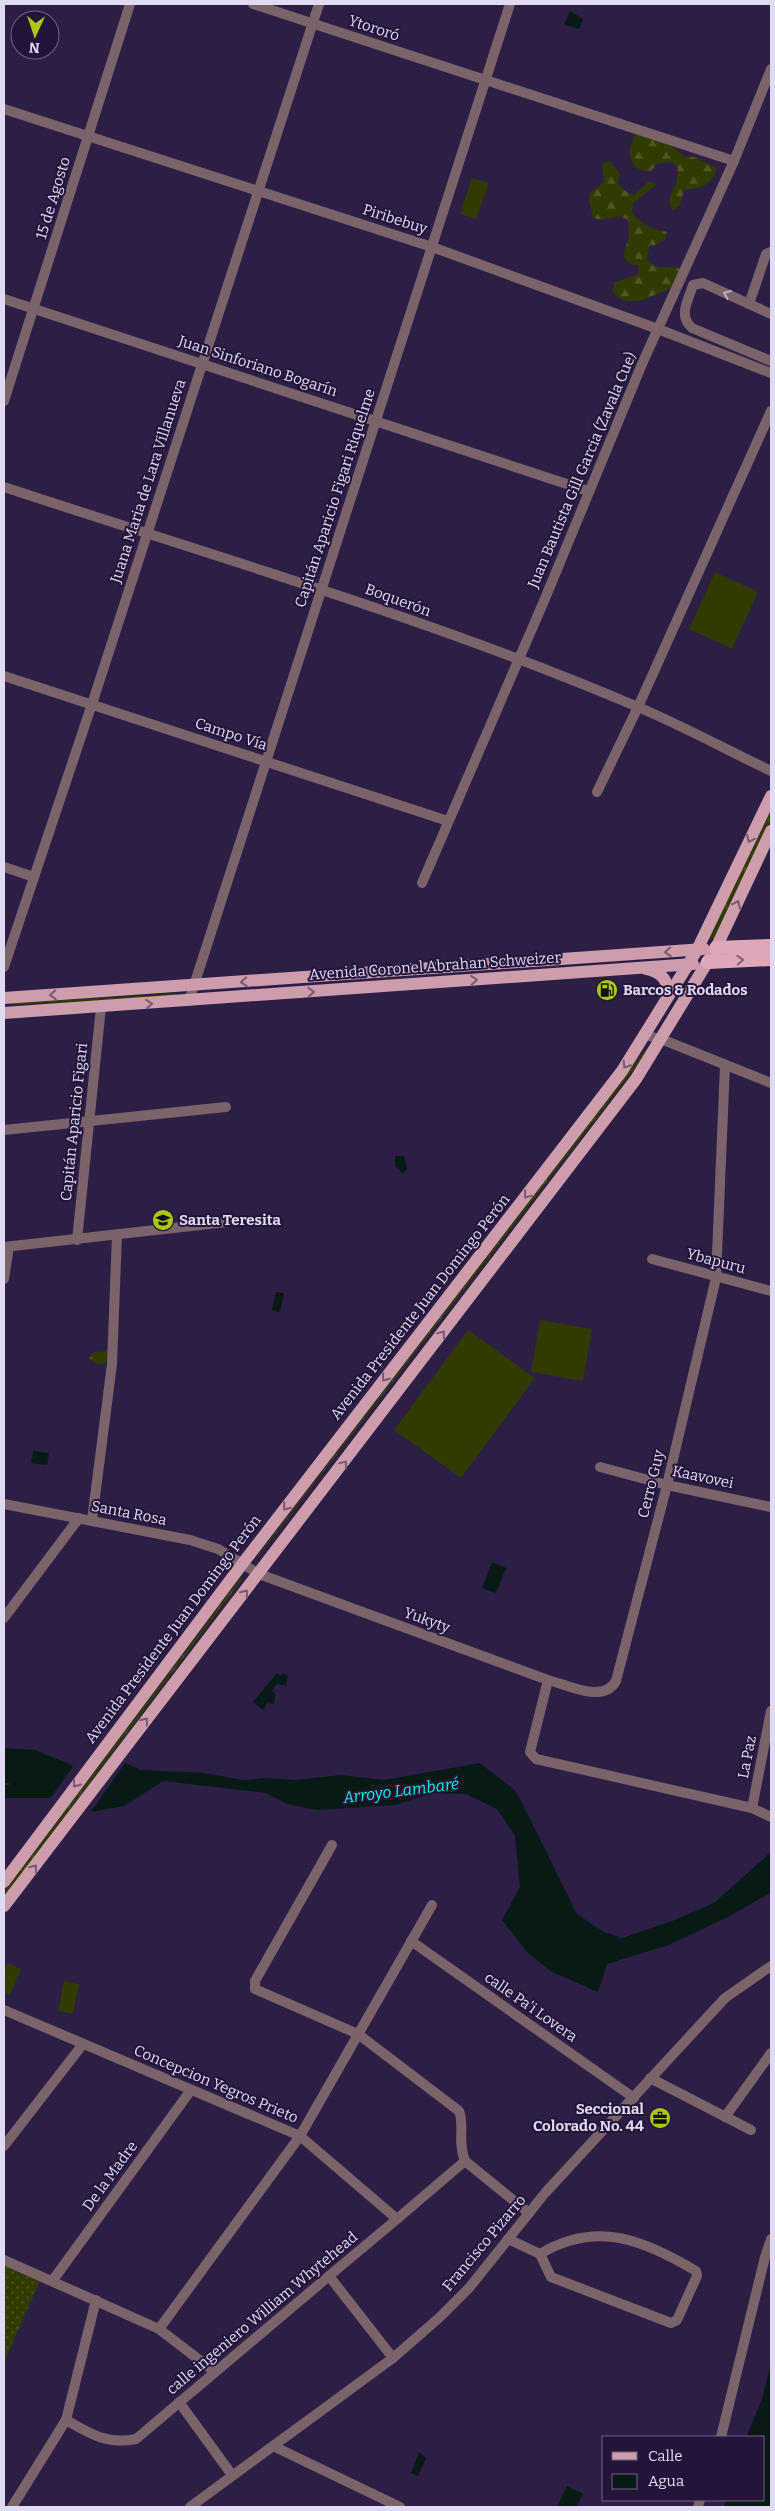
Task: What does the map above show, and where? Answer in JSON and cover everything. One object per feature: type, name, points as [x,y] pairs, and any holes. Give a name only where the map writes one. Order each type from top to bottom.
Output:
[{"type":"highway","name":"Avenida Coronel Abrahan Schweizer","points":[[716,948],[771,946]]},
{"type":"highway","name":"Avenida Coronel Abrahan Schweizer","points":[[708,962],[771,959]]},
{"type":"main road","name":"Avenida Presidente Juan Domingo Perón","points":[[4,1882],[98,1754],[243,1563],[622,1071],[697,950],[771,796]]},
{"type":"main road","points":[[4,1906],[636,1079],[716,948],[771,831]]},
{"type":"main road","name":"Avenida Coronel Abrahan Schweizer","points":[[4,998],[716,948]]},
{"type":"main road","name":"Avenida Coronel Abrahan Schweizer","points":[[4,1013],[708,962]]},
{"type":"main road","points":[[641,968],[655,971],[662,976],[667,982],[669,993]]},
{"type":"main road","points":[[564,1148],[575,1160]]},
{"type":"street","name":"15 de Agosto","points":[[4,402],[130,4]]},
{"type":"street","name":"Ytororó","points":[[253,4],[734,161]]},
{"type":"street","name":"Juana Maria de Lara Villanueva","points":[[4,967],[92,704],[319,4]]},
{"type":"street","name":"Capitán Aparicio Figari Riquelme","points":[[189,1001],[510,4]]},
{"type":"street","name":"Juan Bautista Gill Garcia (Zavala Cue)","points":[[422,882],[517,660],[544,602],[588,491],[658,329],[734,161],[771,69]]},
{"type":"street","name":"Piribebuy","points":[[4,109],[432,247],[658,329],[771,373]]},
{"type":"street","points":[[749,304],[766,254],[771,252]]},
{"type":"street","points":[[771,314],[698,283],[693,285],[683,315],[685,321],[692,328],[771,361]]},
{"type":"street","name":"Juan Sinforiano Bogarín","points":[[4,299],[588,491]]},
{"type":"street","points":[[597,792],[638,707],[771,411]]},
{"type":"street","name":"Boquerón","points":[[4,487],[146,534],[322,588],[517,660],[638,707],[771,771]]},
{"type":"street","name":"Campo Vía","points":[[4,676],[448,821]]},
{"type":"street","points":[[4,867],[34,877]]},
{"type":"street","name":"Capitán Aparicio Figari","points":[[78,1240],[88,1122],[101,1007]]},
{"type":"street","points":[[644,1035],[661,1039],[771,1083]]},
{"type":"street","name":"Cerro Guy","points":[[605,1692],[612,1688],[616,1681],[667,1485],[716,1278],[726,1065]]},
{"type":"street","points":[[4,1130],[226,1107]]},
{"type":"street","points":[[4,1279],[6,1247],[227,1222]]},
{"type":"street","points":[[92,1520],[112,1364],[118,1235]]},
{"type":"street","name":"Ybapuru","points":[[652,1259],[716,1278],[771,1291]]},
{"type":"street","name":"Kaavovei","points":[[600,1467],[667,1485],[771,1507]]},
{"type":"street","name":"Santa Rosa","points":[[4,1504],[190,1540],[218,1549],[243,1563]]},
{"type":"street","points":[[4,1618],[79,1518]]},
{"type":"street","name":"Yukyty","points":[[243,1563],[259,1574],[548,1680],[594,1692],[605,1692]]},
{"type":"street","points":[[548,1680],[530,1752],[536,1758],[752,1808],[771,1817]]},
{"type":"street","name":"La Paz","points":[[752,1808],[771,1712]]},
{"type":"street","points":[[332,1845],[255,1984],[256,1988],[358,2034],[459,2111],[462,2117],[460,2148],[465,2161],[529,2213]]},
{"type":"street","points":[[159,2329],[300,2136],[432,1905]]},
{"type":"street","name":"calle Pa'i Lovera","points":[[411,1942],[634,2098]]},
{"type":"street","name":"Francisco Pizarro","points":[[190,2507],[393,2358],[469,2288],[529,2213],[650,2078],[725,1998],[771,1966]]},
{"type":"street","name":"Concepcion Yegros Prieto","points":[[4,2010],[300,2136],[397,2219]]},
{"type":"street","points":[[4,2146],[83,2044]]},
{"type":"street","points":[[725,2117],[771,2053]]},
{"type":"street","points":[[650,2078],[751,2130]]},
{"type":"street","name":"De la Madre","points":[[53,2280],[191,2090]]},
{"type":"street","name":"calle ingeniero William Whytehead","points":[[66,2420],[88,2433],[119,2442],[136,2439],[465,2161]]},
{"type":"street","points":[[508,2239],[540,2254],[551,2277],[671,2323],[678,2320],[697,2276],[696,2271],[657,2248],[613,2236],[583,2237],[556,2245],[540,2254]]},
{"type":"street","points":[[721,2436],[771,2239]]},
{"type":"street","points":[[4,2260],[53,2280],[159,2329],[216,2372]]},
{"type":"street","points":[[329,2276],[393,2358]]},
{"type":"street","points":[[12,2507],[66,2420],[96,2300]]},
{"type":"street","points":[[179,2402],[232,2475]]},
{"type":"street","points":[[273,2446],[398,2507]]},
{"type":"green space","points":[[643,133],[672,146],[685,157],[694,157],[717,168],[712,179],[701,187],[684,190],[680,206],[672,210],[670,200],[677,182],[678,169],[672,162],[657,164],[651,171],[644,171],[634,165],[631,160],[630,148],[632,141],[635,135]]},
{"type":"green space","points":[[610,161],[620,174],[618,182],[629,193],[634,195],[649,181],[656,185],[633,203],[632,211],[636,218],[651,228],[667,232],[665,240],[653,246],[650,244],[647,260],[657,267],[677,267],[684,272],[672,288],[641,300],[623,300],[612,291],[615,282],[639,274],[638,265],[630,264],[623,257],[629,237],[628,220],[620,216],[602,220],[593,218],[589,201],[590,193],[604,182],[602,164]]},
{"type":"green space","points":[[472,178],[489,183],[476,219],[460,214]]},
{"type":"green space","points":[[715,572],[758,592],[732,649],[689,629]]},
{"type":"green space","points":[[771,811],[771,822],[714,938],[711,939],[709,937]]},
{"type":"green space","points":[[175,994],[176,997],[10,1005],[12,1003]]},
{"type":"green space","points":[[646,1049],[648,1051],[258,1557],[258,1555]]},
{"type":"green space","points":[[540,1320],[592,1329],[583,1381],[531,1372]]},
{"type":"green space","points":[[468,1330],[535,1378],[461,1478],[394,1430]]},
{"type":"green space","points":[[108,1351],[108,1360],[104,1364],[97,1364],[89,1359],[94,1352]]},
{"type":"green space","points":[[241,1577],[242,1580],[4,1897],[4,1892]]},
{"type":"green space","points":[[8,1963],[21,1969],[10,1995],[4,1992],[4,1973]]},
{"type":"green space","points":[[64,1981],[79,1984],[73,2014],[58,2011]]},
{"type":"green space","points":[[4,2265],[40,2281],[4,2362]]},
{"type":"water","points":[[570,11],[583,19],[579,29],[564,25]]},
{"type":"water","points":[[395,1156],[404,1156],[407,1169],[403,1174],[395,1166]]},
{"type":"water","points":[[276,1292],[284,1293],[280,1312],[272,1310]]},
{"type":"water","points":[[33,1451],[49,1453],[47,1465],[31,1463]]},
{"type":"water","points":[[492,1562],[506,1568],[496,1593],[482,1588]]},
{"type":"water","points":[[277,1673],[281,1676],[283,1673],[288,1676],[286,1686],[277,1684],[272,1691],[275,1694],[274,1704],[267,1703],[263,1710],[253,1702]]},
{"type":"water","points":[[4,1748],[35,1750],[79,1768],[56,1798],[4,1798],[4,1786],[11,1784],[4,1782]]},
{"type":"water","name":"Arroyo Lambaré","points":[[125,1763],[141,1770],[203,1773],[244,1780],[266,1778],[296,1780],[341,1775],[384,1780],[480,1763],[516,1791],[577,1914],[602,1931],[622,1938],[672,1921],[714,1903],[771,1852],[771,1892],[732,1915],[669,1945],[607,1964],[598,1992],[552,1972],[527,1952],[502,1920],[520,1887],[515,1836],[497,1809],[466,1794],[433,1793],[395,1805],[317,1810],[287,1804],[266,1793],[163,1781],[124,1806],[91,1812]]},
{"type":"water","points":[[771,2362],[771,2507],[724,2507],[726,2501],[765,2501],[765,2436],[746,2436],[762,2399]]},
{"type":"water","points":[[419,2452],[426,2458],[418,2476],[411,2473]]},
{"type":"water","points":[[567,2486],[583,2494],[576,2507],[557,2507]]},
{"type":"pier","points":[[75,1764],[81,1770],[58,1800],[49,1800]]},
{"type":"place","name":"Barcos & Rodados","points":[[607,990]]},
{"type":"place","name":"Santa Teresita","points":[[163,1220]]},
{"type":"place","name":"Seccional Colorado No. 44","points":[[660,2118]]}]
